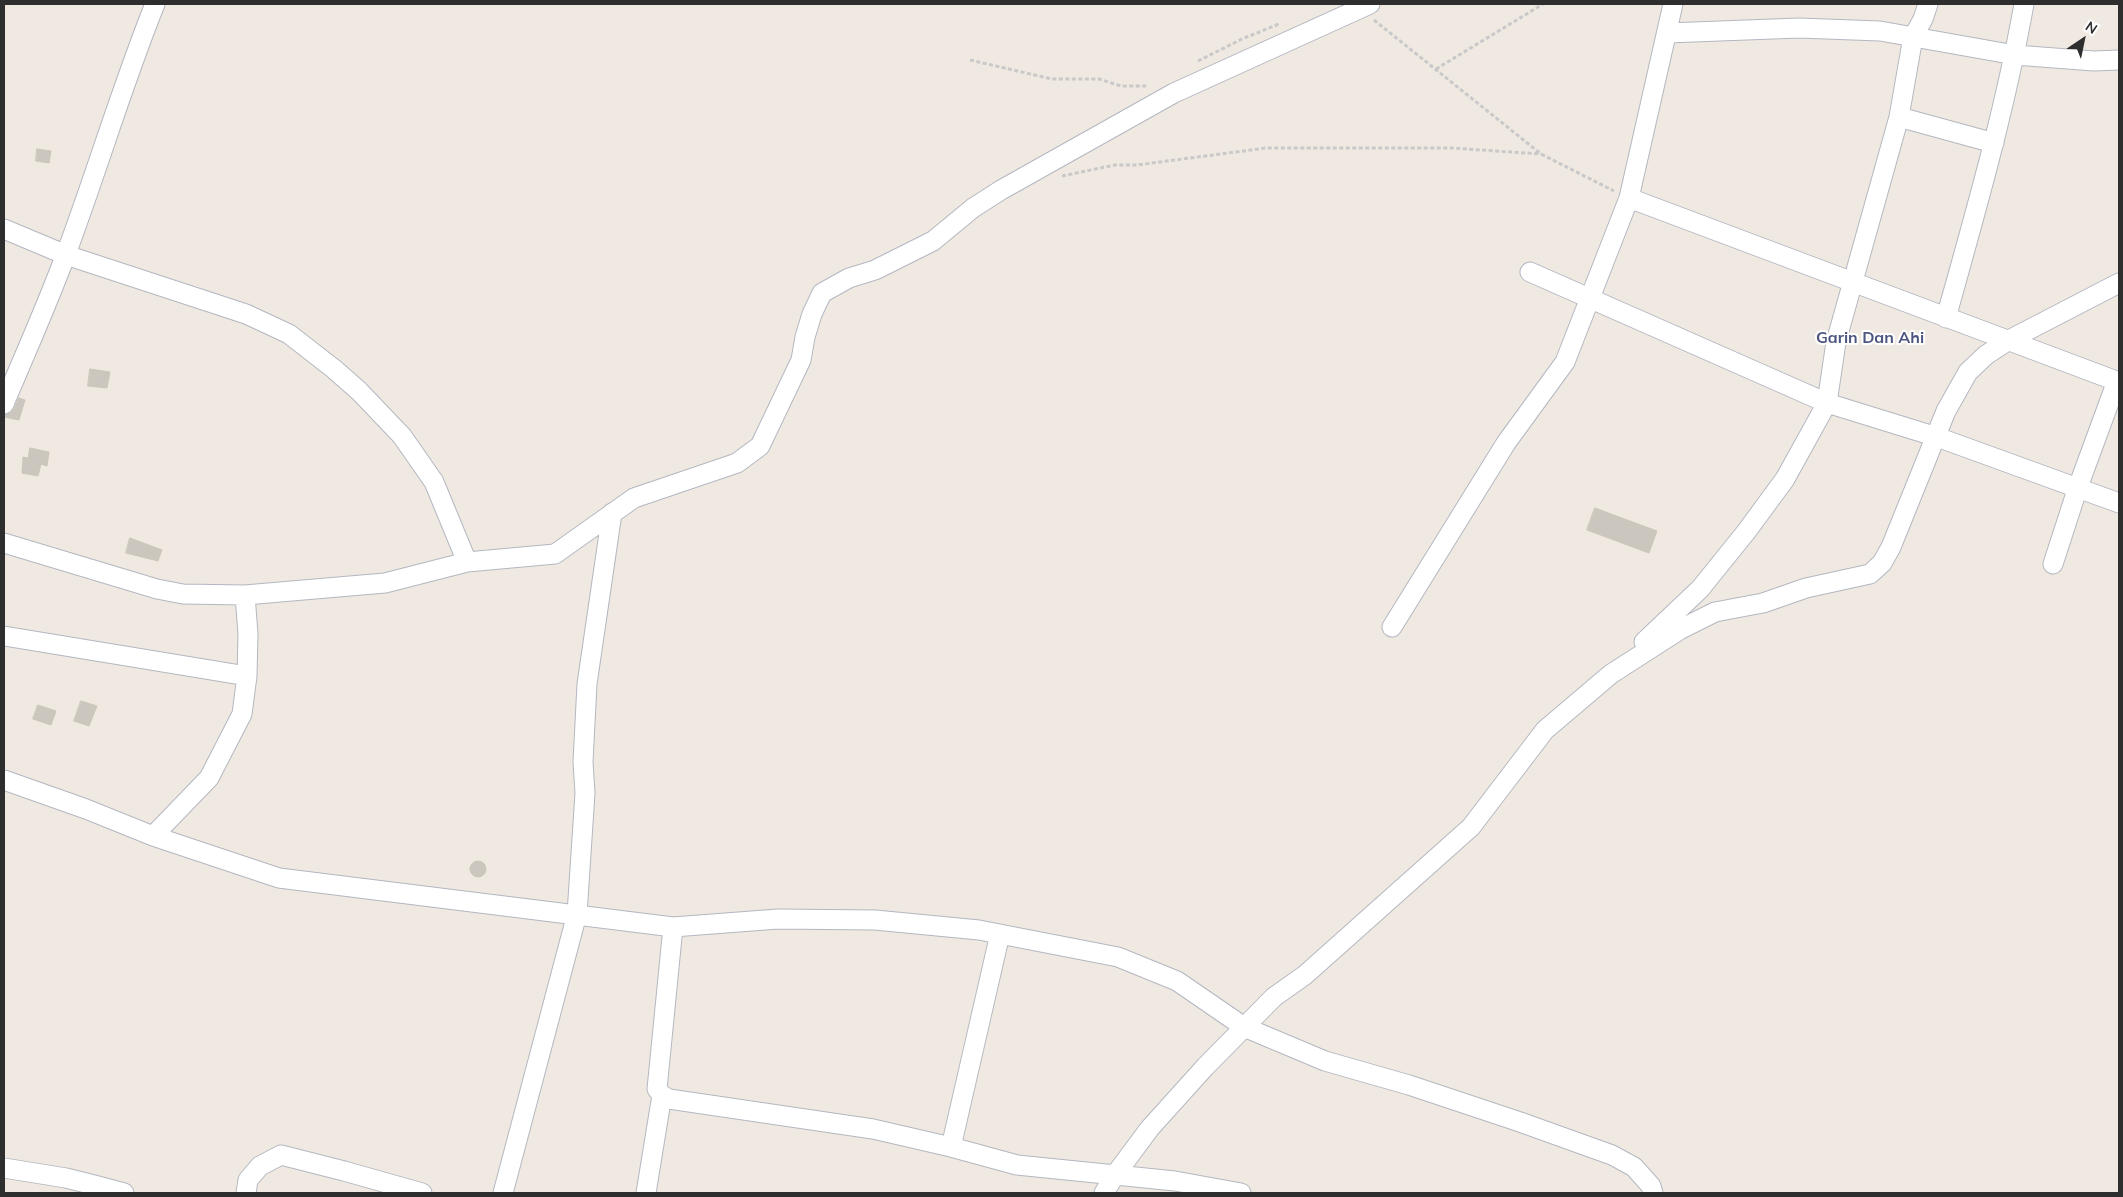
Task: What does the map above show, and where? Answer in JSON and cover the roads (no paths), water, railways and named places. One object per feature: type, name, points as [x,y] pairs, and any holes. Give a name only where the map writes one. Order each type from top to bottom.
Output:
[{"type":"street","points":[[4,404],[66,256],[113,124],[129,70],[155,4]]},
{"type":"street","points":[[1392,627],[1506,443],[1558,373],[1590,300],[1629,198],[1673,4]]},
{"type":"street","points":[[1104,1193],[1115,1174],[1150,1128],[1204,1067],[1274,997],[1305,975],[1471,827],[1546,730],[1611,674],[1700,589],[1785,479],[1828,403],[1836,342],[1851,282],[1868,230],[1899,117],[1913,37],[1923,19],[1928,4]]},
{"type":"street","points":[[1946,318],[1994,143],[2015,56],[2024,4]]},
{"type":"street","points":[[4,543],[183,594],[245,595],[385,583],[467,562],[555,554],[634,498],[737,463],[760,446],[801,360],[812,314],[822,293],[849,278],[875,270],[933,241],[973,208],[1001,190],[1174,92],[1365,6]]},
{"type":"street","points":[[1667,33],[1799,28],[1880,31],[2015,56],[2094,61],[2119,60]]},
{"type":"street","points":[[1899,117],[1994,143]]},
{"type":"street","points":[[1629,198],[2118,381],[2078,487],[2053,564]]},
{"type":"street","points":[[4,229],[66,256],[246,314],[289,334],[359,390],[402,436],[434,482],[467,562]]},
{"type":"street","points":[[1530,272],[1828,403],[1937,437],[2119,503]]},
{"type":"street","points":[[1611,674],[1681,628],[1716,612],[1762,603],[1806,588],[1870,574],[1882,563],[1891,548],[1955,392],[1968,372],[1986,355],[2009,340],[2119,283]]},
{"type":"street","points":[[503,1193],[552,1015],[577,914],[585,793],[583,762],[588,684],[612,513]]},
{"type":"street","points":[[153,836],[209,778],[242,714],[247,676],[248,634],[245,595]]},
{"type":"street","points":[[4,636],[247,676]]},
{"type":"street","points":[[4,780],[86,809],[153,836],[279,878],[673,927],[778,919],[875,920],[1000,934],[1118,957],[1177,981],[1244,1027],[1325,1061],[1409,1085],[1510,1118],[1612,1155],[1634,1167],[1651,1186],[1653,1193]]},
{"type":"street","points":[[673,927],[657,1089],[662,1095],[681,1101],[755,1110],[873,1129],[1017,1165],[1115,1174],[1193,1189],[1241,1193]]},
{"type":"street","points":[[951,1147],[1000,934]]},
{"type":"street","points":[[646,1193],[662,1095]]},
{"type":"street","points":[[246,1193],[248,1180],[260,1166],[281,1155],[422,1193]]},
{"type":"street","points":[[4,1168],[66,1178],[94,1189],[124,1193]]},
{"type":"district","name":"Garin Dan Ahi","points":[[1870,338]]}]
